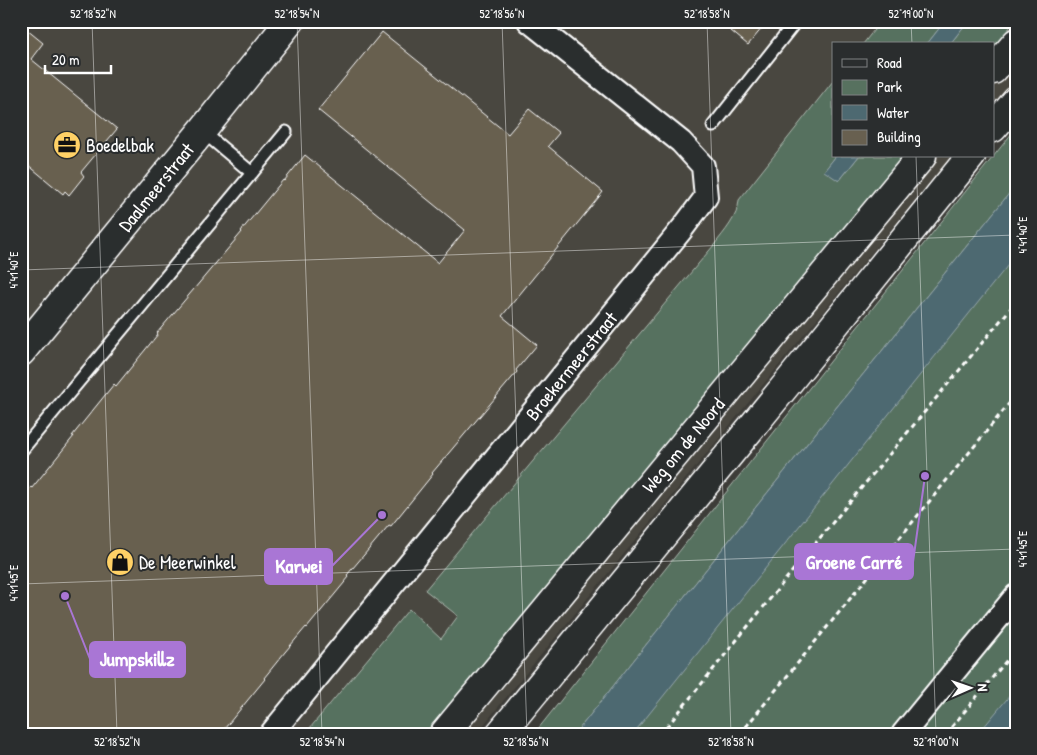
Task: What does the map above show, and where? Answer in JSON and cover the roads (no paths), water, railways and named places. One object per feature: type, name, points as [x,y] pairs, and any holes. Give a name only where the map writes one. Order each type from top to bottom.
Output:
[{"type":"main road","name":"Daalmeerstraat","points":[[21,352],[290,21]]},
{"type":"main road","points":[[994,69],[1016,43]]},
{"type":"main road","points":[[994,127],[1016,101]]},
{"type":"main road","name":"Weg om de Noord","points":[[444,734],[920,158]]},
{"type":"main road","points":[[500,734],[968,158]]},
{"type":"street","name":"Broekermeerstraat","points":[[271,734],[706,197],[703,166],[681,142],[529,21]]},
{"type":"street","points":[[903,734],[1016,596]]},
{"type":"lane","points":[[713,126],[796,21]]},
{"type":"lane","points":[[202,131],[252,173]]},
{"type":"lane","points":[[21,451],[286,132]]},
{"type":"water","points":[[945,21],[968,21],[952,42],[929,42]]},
{"type":"water","points":[[834,158],[857,158],[839,181],[824,171]]},
{"type":"water","points":[[1016,185],[1016,255],[633,734],[575,734],[743,523]]},
{"type":"water","points":[[1016,688],[1016,734],[978,734]]},
{"type":"place","name":"Boedelbak","points":[[67,145]]},
{"type":"place","name":"Groene Carré","points":[[925,476]]},
{"type":"place","name":"Karwei","points":[[382,515]]},
{"type":"place","name":"De Meerwinkel","points":[[120,562]]},
{"type":"place","name":"Jumpskillz","points":[[65,596]]}]
